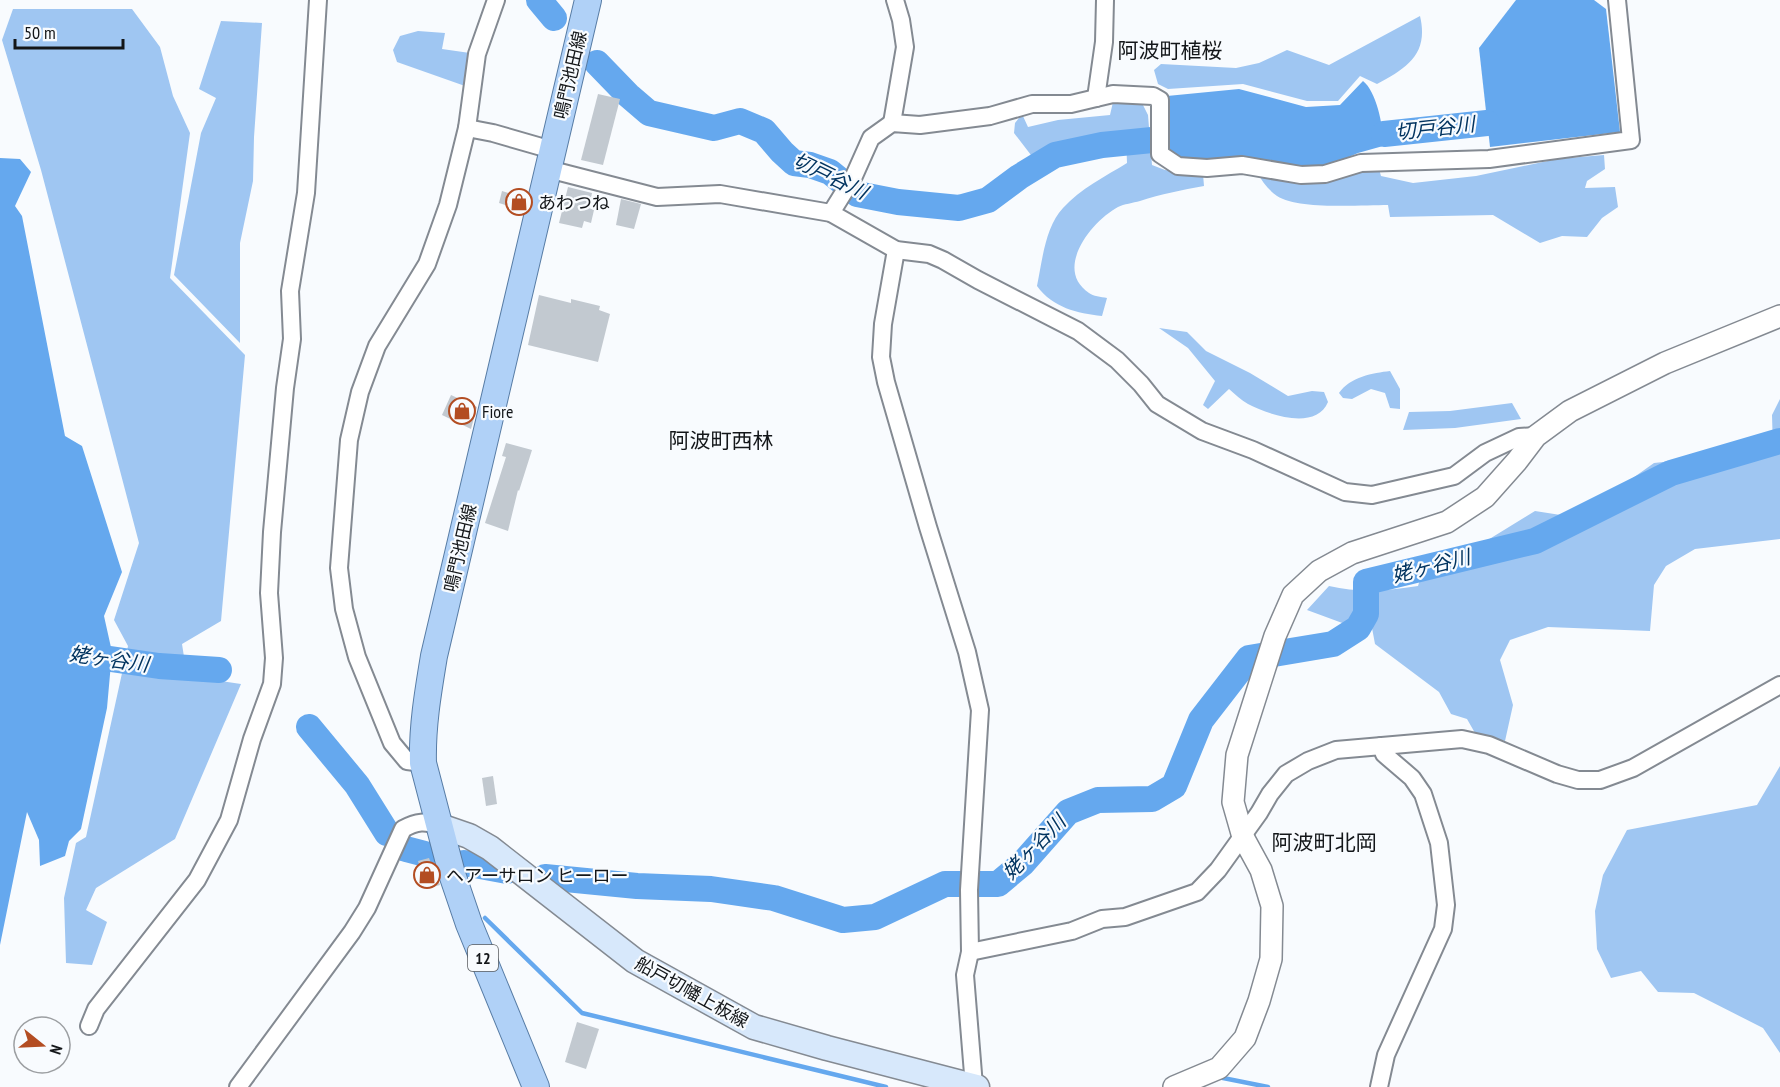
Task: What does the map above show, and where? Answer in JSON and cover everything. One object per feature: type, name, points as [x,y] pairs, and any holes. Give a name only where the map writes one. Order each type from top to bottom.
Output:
[{"type":"main road","name":"鳴門池田線","points":[[536,1087],[469,924],[452,874],[423,763],[424,719],[434,656],[588,0]]},
{"type":"main road","name":"船戸切幡上板線","points":[[440,826],[490,848],[635,961],[754,1027],[976,1087]]},
{"type":"street","points":[[89,1026],[96,1009],[166,922],[202,870],[229,820],[252,739],[272,684],[274,658],[269,593],[272,532],[285,388],[292,339],[290,291],[306,193],[318,0]]},
{"type":"street","points":[[423,763],[406,761],[392,743],[357,657],[344,609],[339,568],[349,440],[360,392],[378,346],[427,264],[448,205],[468,128],[477,54],[496,0]]},
{"type":"street","points":[[892,123],[905,47],[895,0]]},
{"type":"street","points":[[1096,98],[1104,42],[1105,0]]},
{"type":"street","points":[[831,213],[847,187],[871,138],[892,123],[920,124],[990,116],[1032,104],[1071,104],[1113,94],[1154,96],[1160,100],[1160,154],[1179,166],[1188,167],[1242,165],[1301,175],[1324,174],[1361,163],[1490,159],[1630,140],[1617,0]]},
{"type":"street","points":[[468,128],[493,133],[550,159],[657,197],[720,194],[831,213],[896,250],[928,254],[943,260],[1078,331],[1118,360],[1157,404],[1202,431],[1253,450],[1345,492],[1372,495],[1454,476],[1485,453],[1519,437],[1536,436]]},
{"type":"street","points":[[896,250],[883,324],[881,357],[886,382],[967,652],[980,710],[970,884],[970,952],[965,975],[976,1087]]},
{"type":"street","points":[[1174,1087],[1219,1068],[1245,1038],[1259,1001],[1270,959],[1272,906],[1261,870],[1243,837],[1233,801],[1237,754],[1275,636],[1293,595],[1319,571],[1352,553],[1447,522],[1485,497],[1536,436],[1570,411],[1665,363],[1780,316]]},
{"type":"street","points":[[970,952],[1072,931],[1102,919],[1125,917],[1197,892],[1218,870],[1243,837],[1270,794],[1286,774],[1308,761],[1336,750],[1462,739],[1489,745],[1557,774],[1578,780],[1600,780],[1633,768],[1780,685]]},
{"type":"street","points":[[1379,1087],[1386,1055],[1443,929],[1446,906],[1439,843],[1423,794],[1412,778],[1384,754],[1382,746]]},
{"type":"street","points":[[238,1087],[352,932],[367,908],[402,829],[414,822],[440,826]]},
{"type":"shaded area","points":[[13,9],[132,9],[160,47],[173,96],[190,133],[170,278],[245,355],[221,621],[182,644],[187,676],[241,684],[175,839],[96,888],[86,910],[107,922],[92,965],[66,963],[64,898],[76,843],[86,837],[128,646],[114,620],[139,543],[41,170],[2,40]]},
{"type":"shaded area","points":[[1420,16],[1421,40],[1413,58],[1398,72],[1377,84],[1360,76],[1338,101],[1307,101],[1243,84],[1168,89],[1158,84],[1154,70],[1161,64],[1236,68],[1259,63],[1287,50],[1329,65]]},
{"type":"shaded area","points":[[221,21],[262,23],[253,181],[240,243],[240,343],[174,275],[201,133],[216,98],[199,89]]},
{"type":"shaded area","points":[[418,31],[445,33],[442,49],[470,53],[465,86],[397,62],[393,50],[400,36]]},
{"type":"shaded area","points":[[1113,102],[1142,103],[1148,115],[1152,165],[1165,170],[1203,174],[1204,186],[1120,206],[1097,223],[1088,234],[1080,246],[1075,271],[1079,283],[1089,293],[1107,298],[1102,316],[1066,308],[1050,300],[1037,286],[1045,245],[1057,216],[1077,195],[1127,163],[1126,137],[1057,148],[1034,159],[1014,133],[1015,123],[1022,114],[1028,127],[1058,120],[1110,115]]},
{"type":"shaded area","points":[[1604,155],[1605,169],[1587,181],[1585,188],[1615,187],[1618,207],[1602,218],[1587,237],[1562,236],[1540,243],[1493,215],[1390,217],[1388,205],[1331,206],[1287,200],[1271,191],[1257,172],[1288,181],[1326,180],[1360,169],[1379,169],[1381,176],[1413,183],[1476,176],[1557,159]]},
{"type":"shaded area","points":[[1159,328],[1187,332],[1206,351],[1250,373],[1288,396],[1312,391],[1324,392],[1328,402],[1322,411],[1313,416],[1291,418],[1257,408],[1229,389],[1208,409],[1203,405],[1215,381],[1188,348]]},
{"type":"shaded area","points":[[1390,371],[1400,389],[1400,409],[1390,408],[1385,393],[1371,389],[1352,399],[1343,398],[1339,393],[1355,380]]},
{"type":"shaded area","points":[[1780,399],[1780,539],[1695,549],[1666,566],[1654,585],[1650,631],[1548,627],[1510,640],[1500,660],[1513,705],[1505,741],[1475,733],[1467,719],[1451,714],[1439,692],[1375,644],[1372,628],[1345,624],[1307,610],[1329,586],[1351,590],[1373,590],[1418,586],[1422,573],[1478,546],[1535,511],[1567,516],[1606,497],[1654,463],[1773,450],[1772,415]]},
{"type":"shaded area","points":[[1512,403],[1521,419],[1455,428],[1403,430],[1409,412],[1450,411]]},
{"type":"shaded area","points":[[1780,766],[1780,1053],[1763,1028],[1694,993],[1658,992],[1641,971],[1611,978],[1597,949],[1595,911],[1603,875],[1627,830],[1757,805]]},
{"type":"water","points":[[1516,0],[1594,0],[1606,9],[1620,132],[1490,147],[1479,48]]},
{"type":"water","points":[[1363,81],[1372,93],[1379,111],[1383,146],[1335,163],[1314,168],[1247,158],[1180,158],[1167,148],[1167,96],[1239,89],[1306,107],[1340,105]]},
{"type":"water","points":[[0,158],[20,159],[31,172],[15,206],[22,216],[65,436],[82,446],[122,572],[104,616],[112,652],[107,708],[81,829],[69,841],[65,856],[40,866],[39,840],[27,812],[0,945]]},
{"type":"building","points":[[598,94],[620,99],[603,165],[581,160]]},
{"type":"building","points":[[568,187],[592,193],[589,208],[594,210],[591,223],[584,221],[582,228],[559,223]]},
{"type":"building","points":[[502,191],[525,198],[521,210],[499,203]]},
{"type":"building","points":[[621,199],[641,204],[634,229],[616,225]]},
{"type":"building","points":[[539,295],[571,303],[571,299],[600,306],[599,310],[610,314],[598,362],[528,345]]},
{"type":"building","points":[[451,395],[477,407],[471,429],[442,415]]},
{"type":"building","points":[[506,443],[532,450],[518,490],[508,531],[485,523],[506,457],[502,456]]},
{"type":"building","points":[[493,776],[497,804],[486,806],[482,778]]},
{"type":"building","points":[[429,858],[431,863],[433,862],[440,885],[429,888],[418,861]]},
{"type":"building","points":[[577,1022],[599,1029],[586,1069],[565,1062]]},
{"type":"waterway","name":"切戸谷川","points":[[539,0],[554,18]]},
{"type":"waterway","name":"切戸谷川","points":[[597,63],[649,113],[714,128],[740,121],[764,131],[794,163],[810,165],[830,172],[857,194],[898,202],[959,208],[988,200],[1019,177],[1055,155],[1102,145],[1152,140]]},
{"type":"waterway","name":"切戸谷川","points":[[1384,134],[1487,123]]},
{"type":"waterway","name":"姥ヶ谷川","points":[[545,877],[637,886],[711,889],[774,898],[843,920],[875,917],[945,884],[998,884],[1023,863],[1068,812],[1098,800],[1152,799],[1174,786],[1201,720],[1249,658],[1333,644],[1358,628],[1366,614],[1366,582],[1535,541],[1671,473],[1780,441]]},
{"type":"waterway","name":"姥ヶ谷川","points":[[76,654],[159,666],[219,670]]},
{"type":"waterway","name":"姥ヶ谷川","points":[[309,727],[357,785],[387,833]]},
{"type":"waterway","name":"姥ヶ谷川","points":[[406,849],[425,854]]},
{"type":"waterway","name":"姥ヶ谷川","points":[[464,863],[507,871]]},
{"type":"waterway","name":"姥ヶ谷川","points":[[468,865],[470,870]]},
{"type":"waterway","points":[[485,918],[582,1013],[886,1087]]},
{"type":"waterway","points":[[1218,1077],[1268,1087]]},
{"type":"place","name":"あわつね","points":[[519,202]]},
{"type":"place","name":"Fiore","points":[[462,411]]},
{"type":"place","name":"ヘアーサロン ヒーロー","points":[[427,875]]},
{"type":"district","name":"阿波町植桜","points":[[1170,50]]},
{"type":"district","name":"阿波町西林","points":[[721,440]]},
{"type":"district","name":"阿波町北岡","points":[[1324,842]]}]
